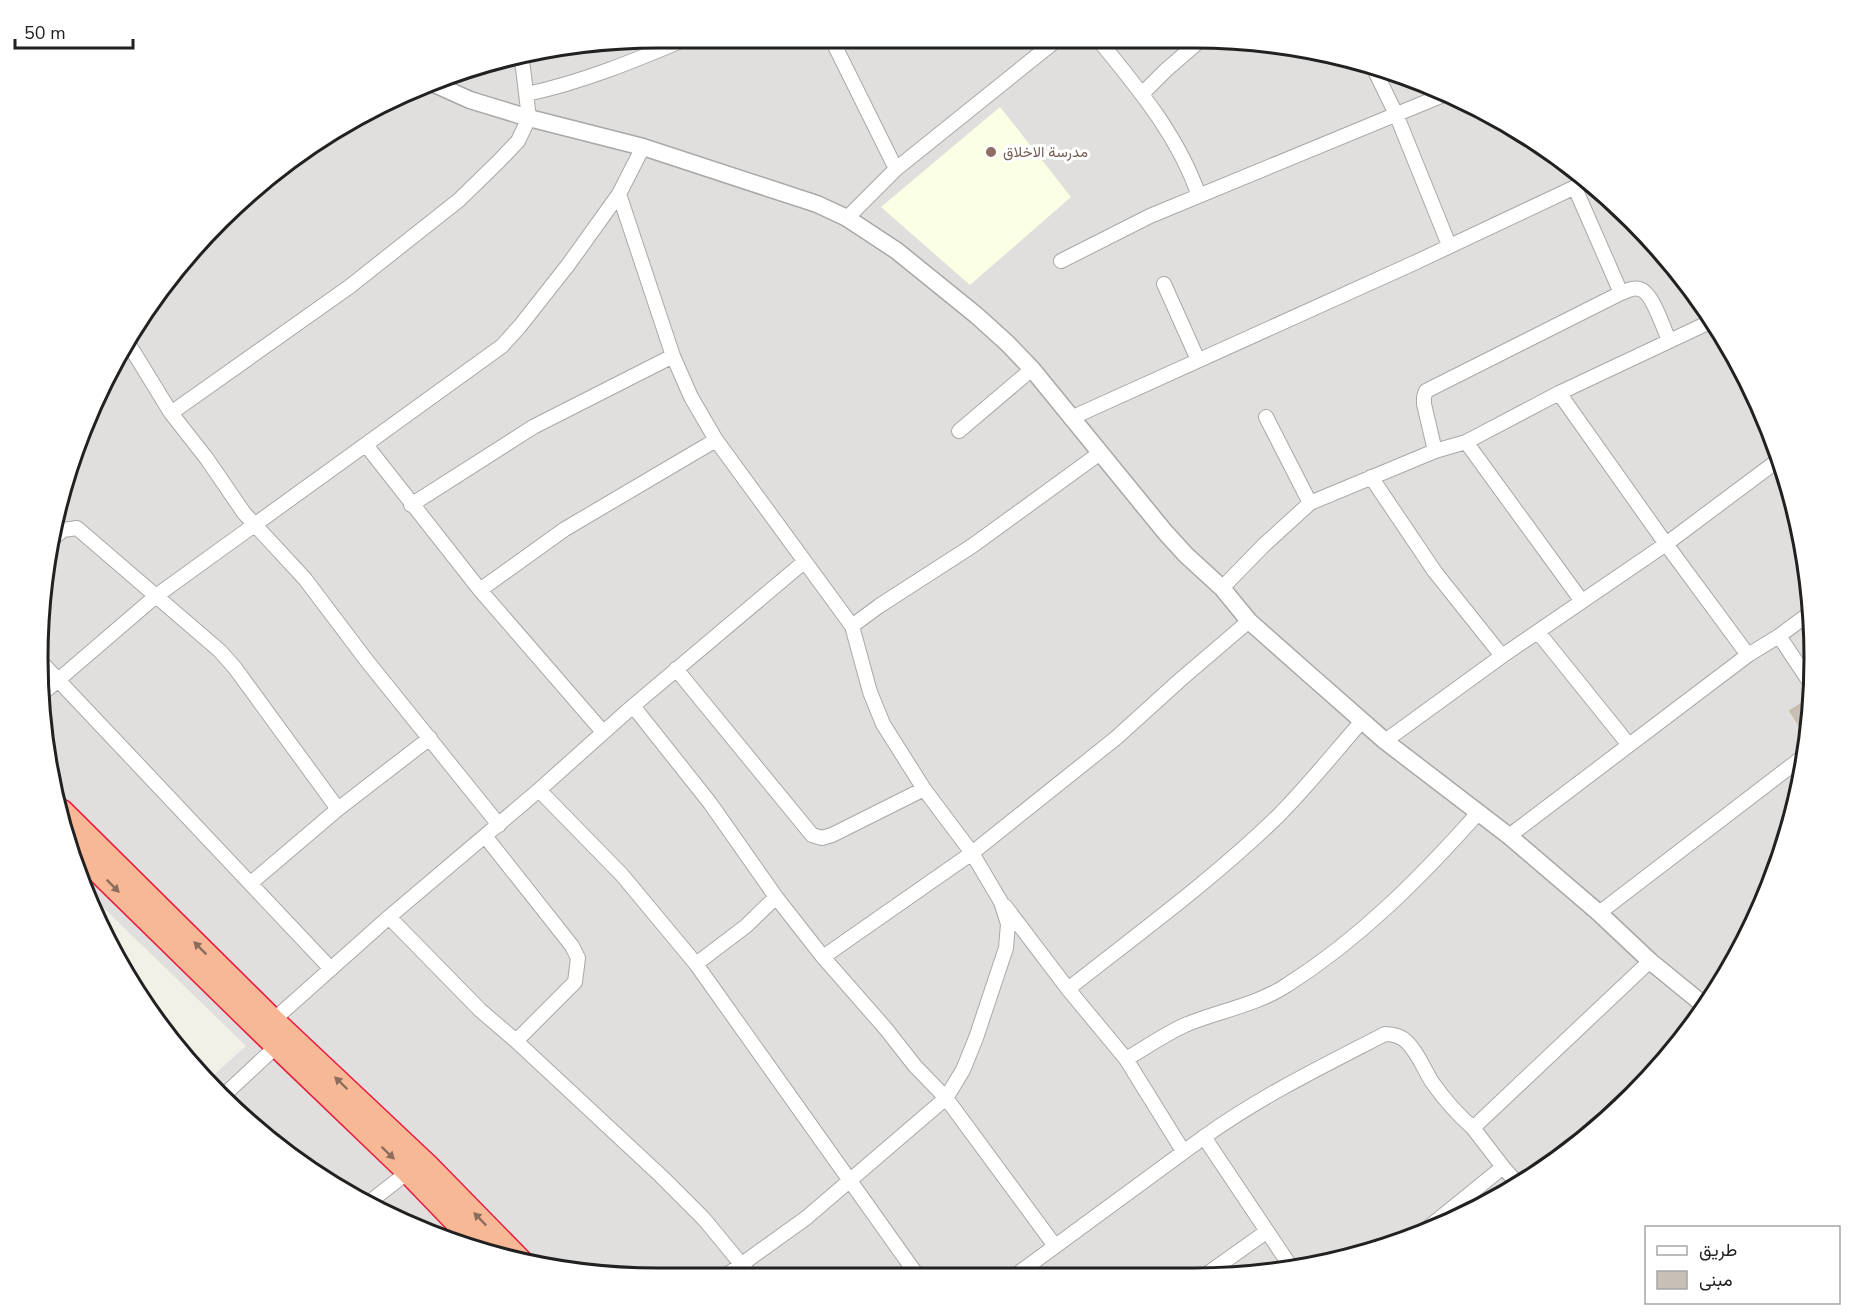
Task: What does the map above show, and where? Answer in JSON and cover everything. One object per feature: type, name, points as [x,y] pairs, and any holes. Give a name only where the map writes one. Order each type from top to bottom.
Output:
[{"type":"highway","points":[[70,819],[473,1239]]},
{"type":"highway","points":[[80,853],[275,1033],[427,1165],[509,1249]]},
{"type":"street","points":[[527,94],[564,86],[664,48]]},
{"type":"street","points":[[836,48],[896,169]]},
{"type":"street","points":[[848,218],[896,169],[1047,48]]},
{"type":"street","points":[[1105,48],[1143,93],[1173,140],[1199,196]]},
{"type":"street","points":[[1143,93],[1191,48]]},
{"type":"street","points":[[171,413],[348,287],[459,200],[518,141],[529,118],[521,64]]},
{"type":"street","points":[[1378,76],[1396,114],[1449,245]]},
{"type":"street","points":[[442,87],[470,100],[529,118],[643,147],[818,204],[848,218],[897,251],[976,315],[1032,369],[1186,555],[1222,588],[1249,621],[1385,741],[1509,836],[1599,913],[1650,961],[1698,1001]]},
{"type":"street","points":[[1061,261],[1150,216],[1435,98]]},
{"type":"street","points":[[49,688],[156,596],[502,346],[568,265],[619,194],[643,147]]},
{"type":"street","points":[[1071,418],[1579,186]]},
{"type":"street","points":[[1575,188],[1621,293]]},
{"type":"street","points":[[619,194],[673,356],[692,398],[716,440],[852,626],[870,692],[883,724],[924,789],[972,853],[1002,902],[1126,1059],[1183,1151]]},
{"type":"street","points":[[1164,284],[1198,360]]},
{"type":"street","points":[[1435,451],[1424,404],[1426,391],[1621,293],[1636,288],[1645,290],[1651,298],[1670,341]]},
{"type":"street","points":[[1222,588],[1310,503],[1435,451],[1466,442],[1559,393],[1704,325]]},
{"type":"street","points":[[132,350],[171,413],[207,459],[244,513],[305,579],[367,661],[499,825]]},
{"type":"street","points":[[411,505],[533,427],[673,356]]},
{"type":"street","points":[[958,431],[1032,369]]},
{"type":"street","points":[[1559,393],[1748,655]]},
{"type":"street","points":[[1266,417],[1310,503]]},
{"type":"street","points":[[480,590],[565,529],[716,440]]},
{"type":"street","points":[[1466,442],[1581,600]]},
{"type":"street","points":[[366,445],[480,590],[603,732]]},
{"type":"street","points":[[852,626],[972,546],[1100,453]]},
{"type":"street","points":[[1385,741],[1581,600],[1666,544],[1773,465]]},
{"type":"street","points":[[1371,477],[1436,572],[1502,656]]},
{"type":"street","points":[[62,531],[77,528],[204,635],[235,668],[338,809]]},
{"type":"street","points":[[228,1090],[331,969],[676,669],[804,562]]},
{"type":"street","points":[[1509,836],[1748,655],[1803,618]]},
{"type":"street","points":[[824,957],[972,853],[1116,738],[1249,621]]},
{"type":"street","points":[[1538,632],[1629,745]]},
{"type":"street","points":[[1779,636],[1804,673]]},
{"type":"street","points":[[676,669],[812,835],[822,838],[832,835],[924,789]]},
{"type":"street","points":[[48,670],[331,969]]},
{"type":"street","points":[[633,706],[710,804],[776,897],[915,1066],[946,1098],[1055,1246]]},
{"type":"street","points":[[1068,988],[1228,862],[1278,816],[1362,721]]},
{"type":"street","points":[[251,884],[338,809],[430,738]]},
{"type":"street","points":[[1599,913],[1794,763]]},
{"type":"street","points":[[539,790],[622,875],[696,964],[770,1065],[912,1268]]},
{"type":"street","points":[[1126,1059],[1185,1025],[1286,986],[1338,949],[1385,911],[1436,860],[1479,812]]},
{"type":"street","points":[[485,836],[572,946],[578,957],[575,982],[516,1041]]},
{"type":"street","points":[[696,964],[746,926],[776,897]]},
{"type":"street","points":[[735,1268],[806,1218],[946,1098],[963,1070],[976,1038],[1006,948],[1008,924],[1002,902]]},
{"type":"street","points":[[389,917],[480,1010],[661,1176],[704,1220],[745,1268]]},
{"type":"street","points":[[1473,1128],[1650,961]]},
{"type":"street","points":[[1025,1268],[1183,1151],[1237,1114],[1291,1082],[1385,1034],[1406,1041],[1452,1108],[1473,1128],[1512,1178]]},
{"type":"street","points":[[1204,1137],[1286,1261]]},
{"type":"street","points":[[1446,1213],[1503,1167]]},
{"type":"street","points":[[375,1198],[408,1172]]},
{"type":"street","points":[[1216,1267],[1266,1232]]},
{"type":"shaded area","points":[[618,49],[1234,49],[1274,53],[1352,69],[1390,80],[1464,111],[1533,151],[1596,199],[1653,256],[1701,319],[1741,388],[1758,425],[1772,462],[1792,539],[1799,578],[1804,658],[1799,738],[1792,777],[1772,854],[1758,891],[1741,928],[1701,997],[1653,1060],[1625,1089],[1596,1117],[1533,1165],[1464,1205],[1427,1222],[1352,1247],[1274,1263],[1234,1267],[658,1268],[578,1263],[500,1247],[425,1222],[388,1205],[319,1165],[256,1117],[214,1075],[246,1046],[100,905],[80,854],[60,777],[49,698],[49,618],[60,539],[80,462],[111,388],[151,319],[199,256],[256,199],[319,151],[388,111],[425,94],[500,69],[578,53]]},
{"type":"shaded area","name":"مدرسة الاخلاق","points":[[1000,107],[1071,197],[970,285],[881,207]]},
{"type":"building","points":[[1803,703],[1800,727],[1790,711]]},
{"type":"place","name":"مدرسة الاخلاق","points":[[991,152]]}]
